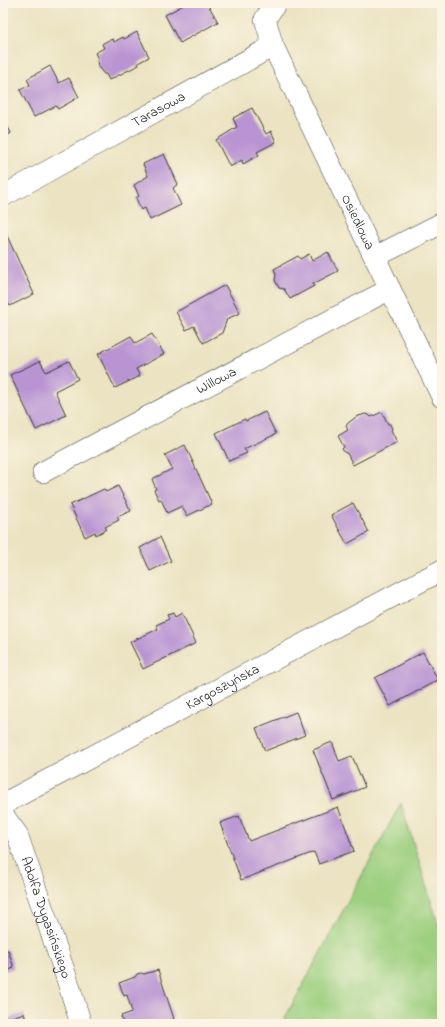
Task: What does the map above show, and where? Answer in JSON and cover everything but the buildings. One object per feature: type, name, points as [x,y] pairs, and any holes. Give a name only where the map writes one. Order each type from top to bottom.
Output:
[{"type":"street","points":[[273,46],[265,19],[276,3]]},
{"type":"street","name":"Tarasowa","points":[[3,196],[273,46]]},
{"type":"street","name":"Osiedlowa","points":[[273,46],[442,397]]},
{"type":"street","points":[[375,258],[442,223]]},
{"type":"street","name":"Willowa","points":[[43,472],[390,289]]},
{"type":"street","name":"Kargoszyńska","points":[[3,804],[442,570]]},
{"type":"street","name":"Adolfa Dygasińskiego","points":[[3,815],[17,834],[81,1024]]},
{"type":"green space","points":[[401,803],[442,937],[442,1024],[286,1024],[285,1018]]}]
